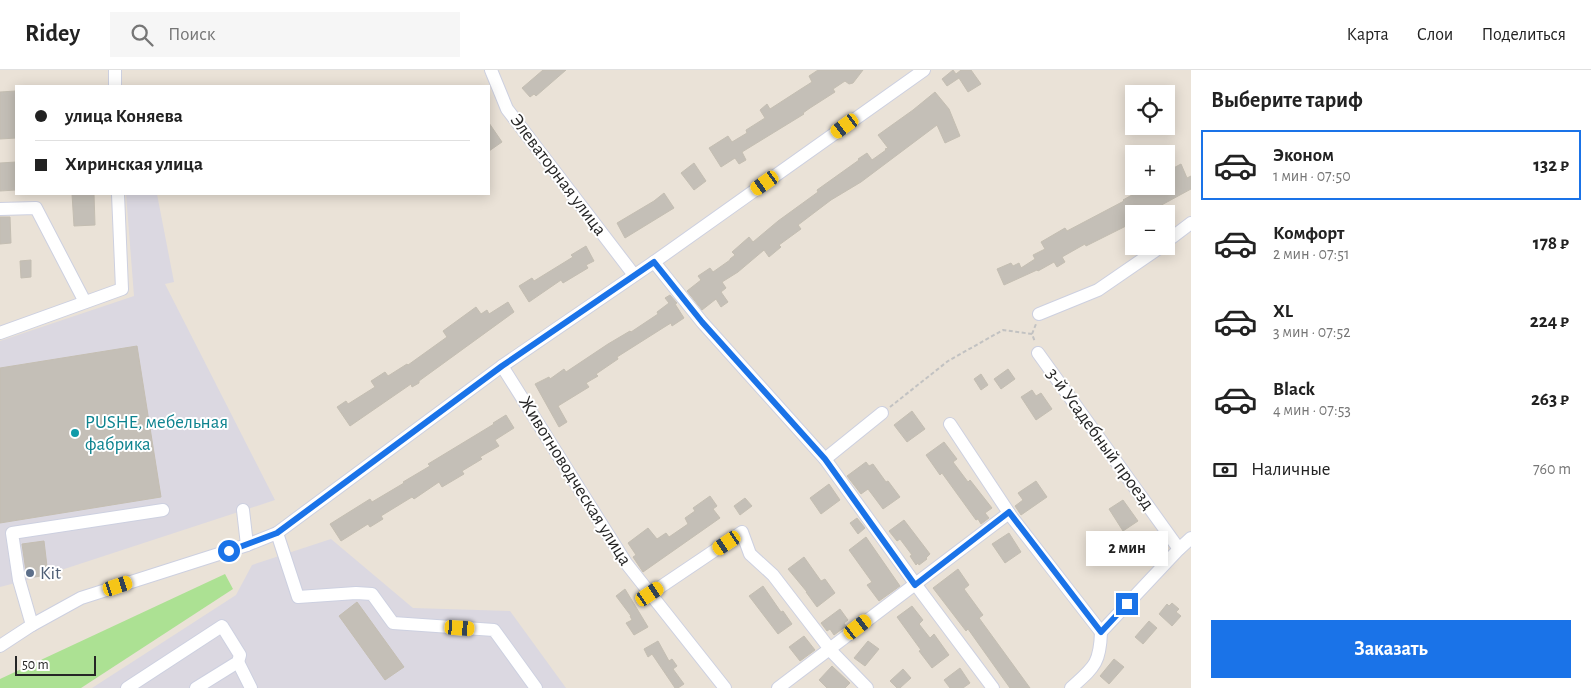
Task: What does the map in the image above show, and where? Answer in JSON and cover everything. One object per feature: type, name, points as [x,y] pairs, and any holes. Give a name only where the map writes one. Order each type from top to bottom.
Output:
[{"type":"street","points":[[115,70],[115,85]]},
{"type":"street","name":"Элеваторная улица","points":[[491,70],[507,109],[634,275]]},
{"type":"street","points":[[0,646],[32,625],[81,598],[247,545],[277,533],[502,366],[654,262],[924,70]]},
{"type":"street","points":[[0,333],[122,289],[118,195]]},
{"type":"street","points":[[0,209],[36,208],[85,302]]},
{"type":"street","points":[[1175,235],[1191,223]]},
{"type":"street","points":[[1040,314],[1098,290],[1149,255]]},
{"type":"street","points":[[654,262],[702,322],[825,459],[915,585],[993,688]]},
{"type":"street","name":"3-й Усадебный проезд","points":[[1038,353],[1179,549]]},
{"type":"street","name":"Животноводческая улица","points":[[502,366],[626,563],[726,688]]},
{"type":"street","points":[[825,459],[882,413]]},
{"type":"street","points":[[950,424],[1009,512],[1101,632]]},
{"type":"street","points":[[32,625],[6,533],[163,510]]},
{"type":"street","points":[[243,510],[247,545]]},
{"type":"street","points":[[778,688],[1009,512]]},
{"type":"street","points":[[650,594],[742,532],[750,554],[773,575],[829,648],[867,688]]},
{"type":"street","points":[[277,533],[298,597],[356,593],[372,594],[393,623],[494,630],[536,688]]},
{"type":"street","points":[[1071,688],[1094,667],[1100,647],[1101,632],[1191,538]]},
{"type":"street","points":[[127,688],[222,626],[240,655],[238,662],[196,688]]},
{"type":"street","points":[[238,662],[251,688]]},
{"type":"path","points":[[882,413],[948,361],[1003,330],[1032,334],[1038,353]]},
{"type":"shaded area","points":[[126,195],[157,195],[174,282],[165,284],[275,500],[46,575],[0,587],[0,341],[134,296]]},
{"type":"shaded area","points":[[331,539],[413,608],[510,611],[566,688],[92,688],[236,595],[252,565]]},
{"type":"green space","points":[[225,574],[233,589],[81,688],[0,688],[0,679]]},
{"type":"building","points":[[543,70],[566,70],[536,96],[534,94],[530,97],[522,88]]},
{"type":"building","points":[[818,70],[863,70],[853,83],[849,84],[845,81],[833,89],[835,92],[804,114],[742,152],[746,160],[739,164],[735,158],[721,167],[709,148],[728,136],[732,142],[747,133],[746,130],[765,118],[760,110],[767,104],[770,109],[812,82],[809,76]]},
{"type":"building","points":[[953,70],[956,74],[961,70],[971,70],[981,84],[968,92],[959,78],[947,86],[942,79]]},
{"type":"building","points":[[15,91],[15,138],[0,139],[0,92]]},
{"type":"building","points":[[935,92],[949,109],[960,136],[945,143],[937,125],[861,182],[831,200],[798,225],[801,229],[779,245],[781,247],[769,257],[764,250],[738,272],[722,282],[726,288],[721,292],[728,302],[721,307],[716,299],[702,310],[687,291],[701,280],[698,276],[710,268],[713,272],[730,260],[735,255],[732,252],[749,237],[753,242],[858,159],[867,153],[872,160],[886,150],[888,148],[878,135]]},
{"type":"building","points":[[490,124],[502,142],[490,150]]},
{"type":"building","points":[[15,162],[15,190],[0,191],[0,163]]},
{"type":"building","points":[[694,163],[706,181],[694,190],[681,173]]},
{"type":"building","points":[[1181,164],[1187,178],[1191,176],[1191,189],[1162,205],[1125,205],[1125,226],[1086,246],[1085,244],[1062,257],[1065,262],[1057,267],[1054,262],[1004,285],[997,269],[1011,263],[1013,266],[1019,263],[1021,268],[1035,259],[1033,255],[1045,249],[1041,242],[1065,228],[1067,231],[1132,195],[1175,195],[1175,167]]},
{"type":"building","points":[[664,193],[674,208],[625,238],[617,223]]},
{"type":"building","points":[[72,195],[94,195],[95,225],[74,226]]},
{"type":"building","points":[[0,217],[10,217],[11,243],[0,244]]},
{"type":"building","points":[[586,246],[594,261],[586,265],[588,268],[563,283],[561,280],[529,302],[519,286],[532,278],[534,281],[573,257],[571,255]]},
{"type":"building","points":[[31,260],[31,277],[21,278],[20,261]]},
{"type":"building","points":[[670,295],[677,303],[675,304],[684,318],[672,326],[671,323],[617,357],[618,359],[596,374],[598,376],[586,383],[589,387],[558,406],[567,422],[559,427],[535,384],[549,377],[550,379],[564,369],[566,372],[608,344],[631,332],[658,314],[657,312],[669,303],[665,298]]},
{"type":"building","points":[[508,302],[514,312],[419,381],[419,383],[412,387],[411,384],[350,426],[337,407],[346,401],[348,404],[375,387],[371,381],[385,372],[388,376],[408,365],[447,337],[443,331],[476,307],[481,314],[487,310],[489,314]]},
{"type":"building","name":"PUSHE, мебельная фабрика","points":[[137,346],[161,497],[0,523],[0,368]]},
{"type":"building","points":[[1008,369],[1015,379],[1001,389],[994,379]]},
{"type":"building","points":[[981,374],[988,385],[981,390],[974,379]]},
{"type":"building","points":[[1032,390],[1036,396],[1041,393],[1052,409],[1036,420],[1021,397]]},
{"type":"building","points":[[912,411],[925,429],[907,442],[894,425]]},
{"type":"building","points":[[506,415],[514,428],[495,440],[499,446],[480,457],[482,459],[462,471],[464,474],[442,487],[439,482],[414,499],[412,497],[381,516],[383,519],[370,527],[368,524],[341,541],[330,524],[370,499],[372,502],[404,483],[430,466],[428,464]]},
{"type":"building","points":[[944,442],[957,459],[953,462],[992,508],[985,513],[989,518],[981,524],[978,519],[976,520],[942,473],[940,475],[926,455]]},
{"type":"building","points":[[866,462],[869,466],[873,464],[900,497],[883,509],[868,489],[861,494],[847,476]]},
{"type":"building","points":[[1036,481],[1047,497],[1021,515],[1015,506],[1023,500],[1018,493]]},
{"type":"building","points":[[829,484],[840,500],[821,514],[810,498]]},
{"type":"building","points":[[710,496],[717,506],[713,509],[720,518],[643,572],[633,557],[636,555],[628,543],[648,528],[657,539],[666,533],[669,537],[688,524],[685,518],[695,511],[693,508]]},
{"type":"building","points":[[745,498],[752,506],[740,515],[734,506]]},
{"type":"building","points":[[1123,500],[1138,521],[1123,531],[1109,509]]},
{"type":"building","points":[[857,518],[865,528],[858,534],[850,523]]},
{"type":"building","points":[[904,520],[930,554],[919,565],[918,563],[916,565],[910,556],[912,555],[900,539],[897,541],[889,531]]},
{"type":"building","points":[[1009,533],[1021,552],[1005,563],[992,544]]},
{"type":"building","points":[[866,537],[900,586],[879,601],[867,585],[872,582],[849,550]]},
{"type":"building","points":[[44,541],[48,575],[27,578],[22,544]]},
{"type":"building","points":[[804,557],[821,581],[825,579],[835,593],[817,607],[788,569]]},
{"type":"building","points":[[958,569],[969,585],[964,589],[983,615],[979,618],[1030,688],[1010,688],[968,629],[966,631],[933,588]]},
{"type":"building","points":[[763,586],[792,624],[778,634],[749,596]]},
{"type":"building","points":[[625,589],[648,627],[634,635],[626,623],[632,620],[631,616],[616,596]]},
{"type":"building","points":[[357,602],[404,667],[385,680],[339,616]]},
{"type":"building","points":[[1172,603],[1179,609],[1176,612],[1181,616],[1172,626],[1159,614],[1167,604],[1169,606]]},
{"type":"building","points":[[912,606],[923,620],[919,624],[930,638],[934,634],[949,655],[932,668],[897,617]]},
{"type":"building","points":[[840,609],[848,620],[844,623],[846,626],[834,635],[830,629],[827,631],[821,623]]},
{"type":"building","points":[[1149,621],[1157,628],[1143,644],[1135,637]]},
{"type":"building","points":[[804,636],[815,650],[800,661],[789,647]]},
{"type":"building","points":[[658,641],[669,661],[672,659],[677,666],[673,669],[684,684],[678,688],[675,688],[652,654],[648,657],[644,649]]},
{"type":"building","points":[[868,641],[879,649],[865,666],[854,658]]},
{"type":"building","points":[[1114,659],[1124,667],[1109,684],[1100,676]]},
{"type":"building","points":[[832,666],[850,683],[845,688],[827,688],[819,680]]},
{"type":"building","points":[[960,668],[970,683],[963,688],[950,688],[944,680]]},
{"type":"building","points":[[903,669],[911,678],[900,688],[897,688],[890,681]]},
{"type":"place","name":"PUSHE, мебельная фабрика","points":[[75,433]]},
{"type":"place","name":"Kit","points":[[30,573]]},
{"type":"route","points":[[229,551],[277,533],[502,366],[654,262],[702,322],[825,459],[915,585],[1009,512],[1101,632],[1127,604]]}]
